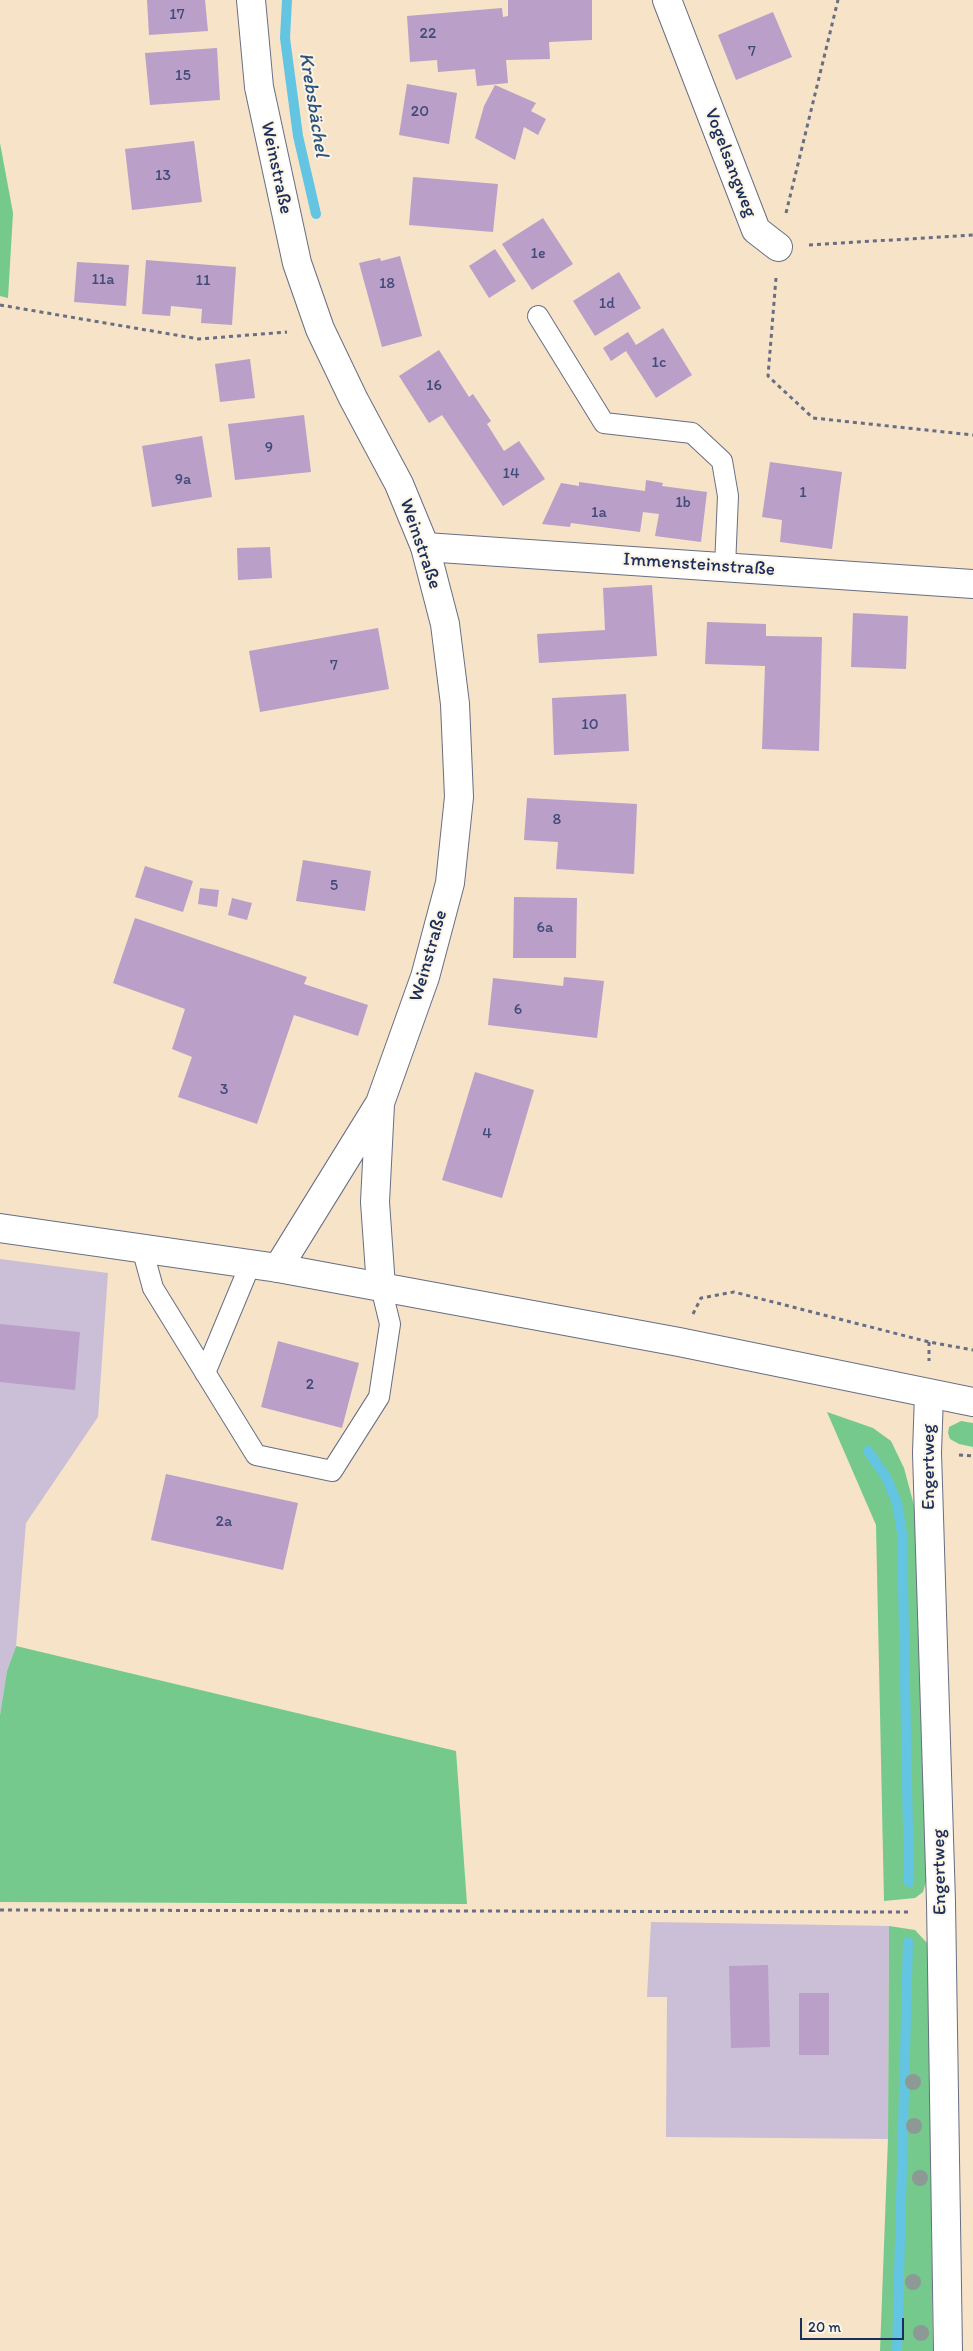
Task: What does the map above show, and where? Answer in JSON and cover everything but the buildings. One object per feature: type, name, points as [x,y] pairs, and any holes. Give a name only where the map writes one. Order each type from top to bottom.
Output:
[{"type":"main road","name":"Weinstraße","points":[[251,0],[259,87],[297,263],[320,329],[353,398],[399,484],[425,547],[446,633],[456,704],[459,797],[450,883],[425,977],[380,1103],[278,1268]]},
{"type":"main road","name":"Vogelsangweg","points":[[667,0],[756,230],[778,247]]},
{"type":"main road","name":"Immensteinstraße","points":[[425,547],[973,584]]},
{"type":"main road","name":"Weinstraße","points":[[380,1103],[375,1202],[381,1287]]},
{"type":"main road","points":[[0,1228],[278,1268],[679,1342],[973,1402]]},
{"type":"main road","name":"Engertweg","points":[[930,1394],[927,1453],[941,1912],[948,2351]]},
{"type":"lane","points":[[538,316],[604,422],[692,433],[722,461],[728,496],[725,567]]},
{"type":"lane","points":[[142,1248],[153,1288],[256,1456],[332,1471],[379,1397],[390,1324],[381,1287]]},
{"type":"lane","points":[[205,1373],[250,1265]]},
{"type":"path","points":[[838,0],[778,247],[768,376],[813,418],[973,435]]},
{"type":"path","points":[[778,247],[973,235]]},
{"type":"path","points":[[0,305],[198,339],[320,329]]},
{"type":"path","points":[[679,1342],[701,1298],[734,1292],[929,1342],[973,1350]]},
{"type":"path","points":[[0,1910],[941,1912]]},
{"type":"shaded area","points":[[0,1259],[108,1273],[98,1417],[26,1523],[16,1646],[7,1671],[0,1715]]},
{"type":"shaded area","points":[[651,1922],[889,1926],[888,2139],[666,2137],[667,1997],[647,1997]]},
{"type":"green space","points":[[0,143],[13,213],[8,298],[0,296]]},
{"type":"green space","points":[[827,1412],[873,1428],[891,1441],[904,1468],[915,1509],[927,1878],[923,1892],[915,1898],[884,1901],[876,1525]]},
{"type":"green space","points":[[961,1421],[973,1423],[973,1447],[959,1444],[950,1439],[949,1427]]},
{"type":"green space","points":[[16,1646],[456,1751],[467,1904],[0,1902],[0,1715],[7,1671]]},
{"type":"green space","points":[[889,1926],[915,1930],[928,1944],[933,2351],[880,2351],[888,2139]]},
{"type":"waterway","name":"Krebsbächel","points":[[287,0],[285,38],[298,136],[316,214]]},
{"type":"waterway","points":[[868,1451],[886,1477],[897,1503],[902,1534],[909,1882]]},
{"type":"waterway","points":[[897,2351],[908,1942]]}]
